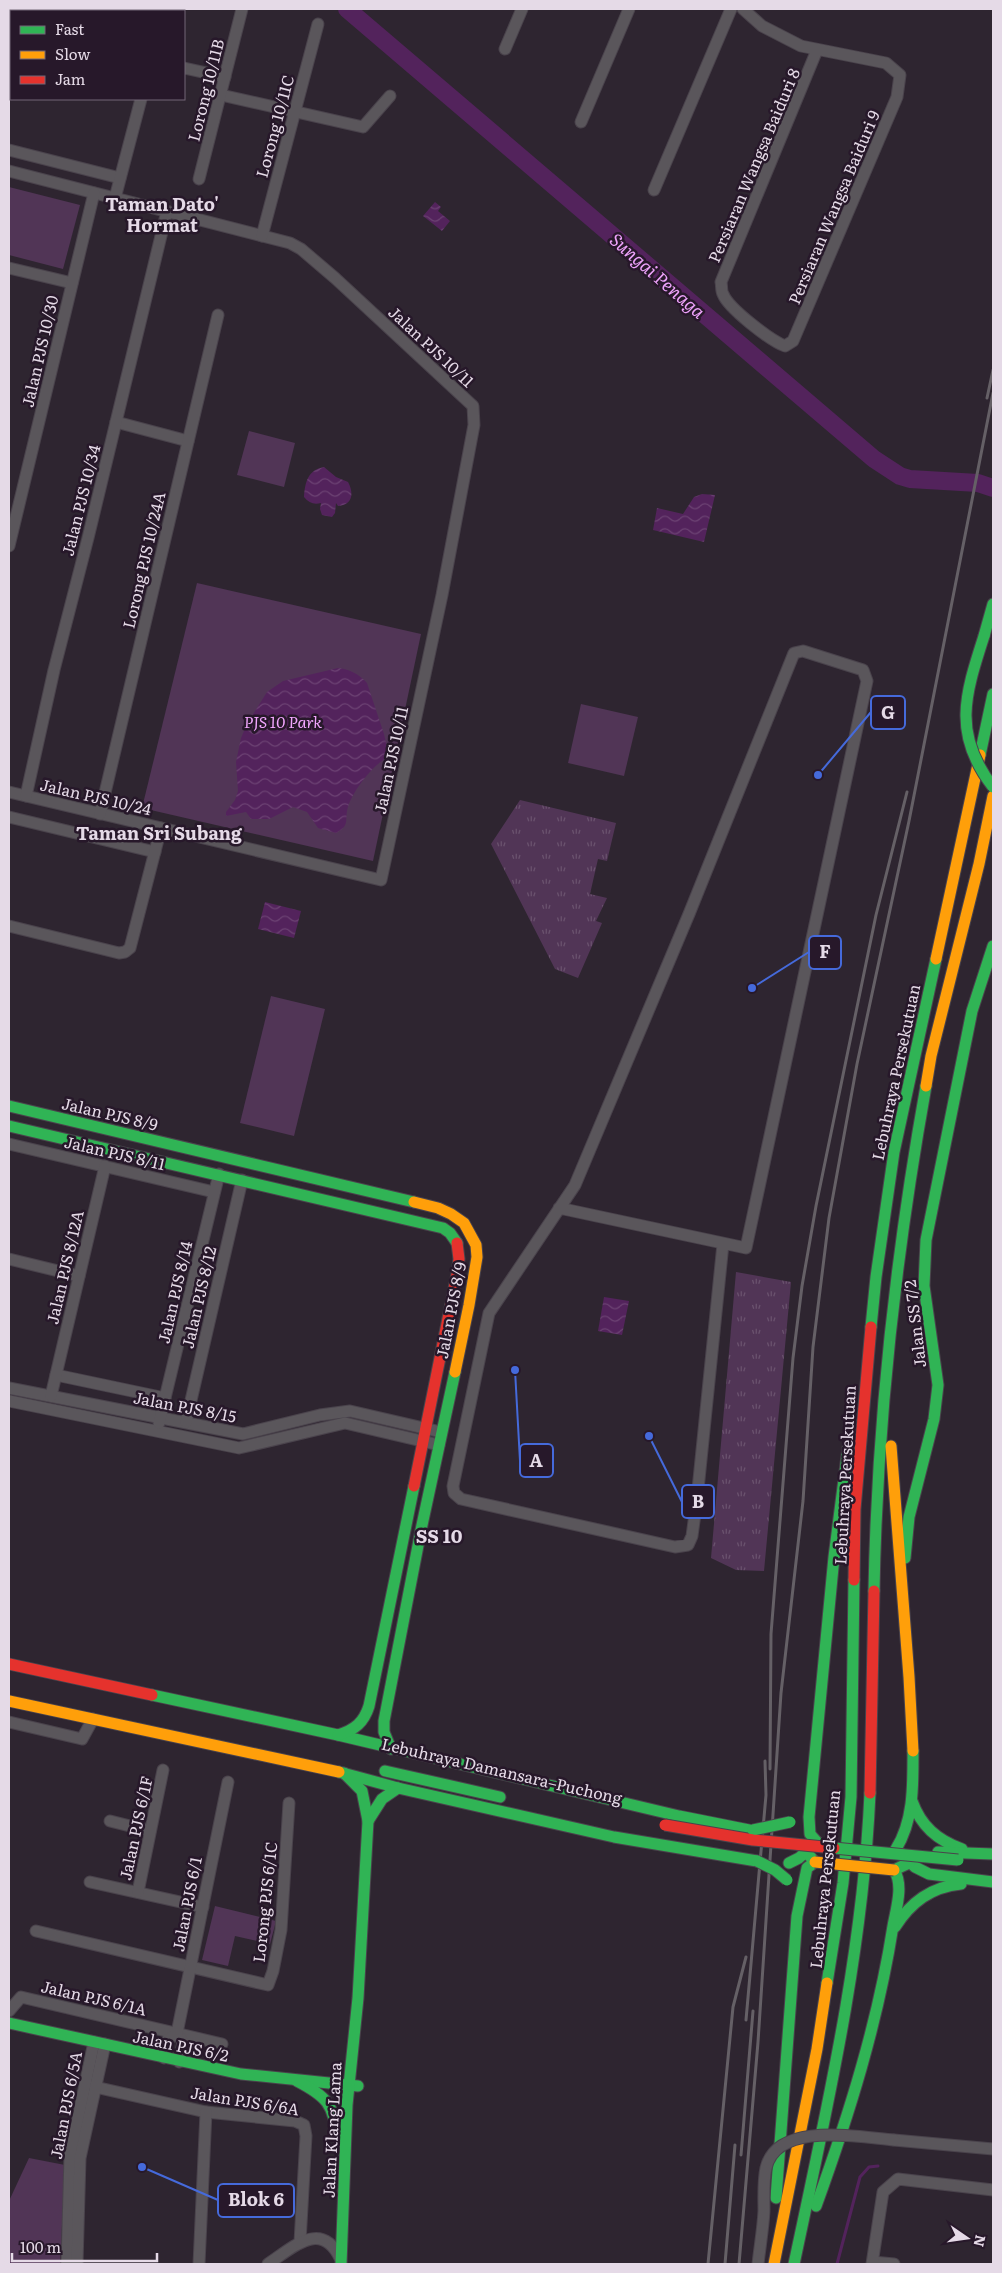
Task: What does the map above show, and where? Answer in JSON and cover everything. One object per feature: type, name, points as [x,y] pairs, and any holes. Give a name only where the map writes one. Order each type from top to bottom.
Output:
[{"type":"main road","points":[[993,604],[969,683],[964,716],[976,762],[993,787]]},
{"type":"main road","name":"Lebuhraya Persekutuan","points":[[774,2264],[817,2049],[838,1925],[843,1883],[851,1797],[855,1509],[876,1277],[894,1152],[993,694]]},
{"type":"main road","name":"Lebuhraya Persekutuan","points":[[794,2264],[845,2015],[862,1898],[870,1806],[876,1499],[888,1389],[896,1280],[916,1139],[931,1056],[979,864],[993,797]]},
{"type":"main road","name":"Jalan SS 7/2","points":[[903,1614],[904,1562],[909,1517],[934,1419],[938,1385],[926,1289],[924,1286],[926,1240],[972,1011],[993,946]]},
{"type":"main road","name":"Jalan PJS 8/9","points":[[9,1106],[438,1208],[458,1218],[471,1233],[476,1245],[477,1257],[384,1721],[388,1754]]},
{"type":"main road","name":"Jalan PJS 8/9","points":[[9,1126],[443,1228],[455,1237],[459,1249],[459,1262],[367,1716],[356,1729],[338,1735]]},
{"type":"main road","points":[[321,1200],[325,1181]]},
{"type":"main road","points":[[455,1237],[458,1218]]},
{"type":"main road","points":[[888,1389],[903,1614],[912,1711],[912,1801],[903,1840],[896,1849]]},
{"type":"main road","points":[[863,1406],[847,1452],[834,1557],[811,1795],[809,1834],[817,1842],[896,1849],[910,1862],[929,1874],[993,1882]]},
{"type":"main road","points":[[9,1664],[133,1697]]},
{"type":"main road","points":[[9,1674],[67,1688],[133,1697],[338,1735],[388,1754],[786,1837],[800,1846],[806,1852],[811,1865],[797,1916],[776,2198],[779,2235]]},
{"type":"main road","name":"Lebuhraya Damansara–Puchong","points":[[9,1690],[365,1766],[513,1801]]},
{"type":"main road","points":[[9,1701],[343,1773],[398,1788],[631,1840],[754,1860],[789,1863],[817,1842]]},
{"type":"main road","name":"Lebuhraya Damansara–Puchong","points":[[388,1754],[508,1788]]},
{"type":"main road","name":"Jalan Klang Lama","points":[[343,1773],[355,1782],[362,1791],[368,1821],[358,1998],[361,2011],[344,2180],[343,2263]]},
{"type":"main road","name":"Jalan Klang Lama","points":[[368,1821],[382,1799],[398,1788]]},
{"type":"main road","points":[[751,1830],[790,1822],[804,1808],[811,1795]]},
{"type":"main road","points":[[912,1801],[918,1818],[934,1837],[954,1847],[973,1852]]},
{"type":"main road","name":"Lebuhraya Damansara–Puchong","points":[[541,1808],[664,1836],[779,1855],[993,1874]]},
{"type":"main road","points":[[655,1823],[753,1840],[993,1863]]},
{"type":"main road","points":[[811,1865],[894,1870],[932,1852],[993,1854]]},
{"type":"main road","points":[[754,1860],[775,1870],[787,1880],[794,1898],[797,1916]]},
{"type":"main road","points":[[794,2264],[852,2103],[877,2012],[893,1930],[899,1878],[894,1870]]},
{"type":"main road","points":[[893,1930],[904,1912],[930,1891],[949,1885],[993,1882]]},
{"type":"main road","name":"Jalan PJS 6/2","points":[[9,2023],[179,2062],[241,2074],[354,2086]]},
{"type":"main road","points":[[297,2081],[319,2092],[331,2104],[336,2115],[338,2146],[344,2180]]},
{"type":"main road","name":"Jalan Klang Lama","points":[[343,2263],[354,2086]]},
{"type":"street","name":"Lorong 10/11B","points":[[199,179],[242,9]]},
{"type":"street","points":[[505,49],[522,9]]},
{"type":"street","points":[[581,122],[629,9]]},
{"type":"street","points":[[654,190],[731,9]]},
{"type":"street","points":[[743,9],[762,26],[781,38],[817,50]]},
{"type":"street","name":"Lorong 10/11C","points":[[262,236],[318,24]]},
{"type":"street","name":"Persiaran Wangsa Baiduri 9","points":[[786,346],[793,341],[897,97],[900,75],[886,63],[817,50]]},
{"type":"street","name":"Persiaran Wangsa Baiduri 8","points":[[786,346],[762,332],[728,302],[722,293],[722,282],[817,50]]},
{"type":"street","points":[[185,68],[225,77]]},
{"type":"street","points":[[220,95],[363,127],[390,96]]},
{"type":"street","points":[[115,198],[141,100]]},
{"type":"street","points":[[9,150],[120,178]]},
{"type":"street","name":"Jalan PJS 10/11","points":[[9,171],[296,246],[473,406],[474,425],[442,595],[381,880]]},
{"type":"street","name":"Jalan PJS 10/30","points":[[9,546],[94,193]]},
{"type":"street","name":"Jalan PJS 10/34","points":[[26,796],[54,670],[167,212]]},
{"type":"street","points":[[9,268],[72,283]]},
{"type":"street","name":"Lorong PJS 10/24A","points":[[100,814],[218,315]]},
{"type":"street","points":[[116,422],[188,440]]},
{"type":"street","points":[[559,1208],[746,1248],[867,681],[863,670],[803,651],[794,654],[786,661],[612,1100],[575,1185],[559,1208],[489,1314],[453,1486],[457,1497],[471,1502],[675,1547],[688,1545],[692,1536],[697,1499],[723,1244]]},
{"type":"street","name":"Jalan PJS 10/24","points":[[9,792],[381,880]]},
{"type":"street","points":[[9,817],[155,852]]},
{"type":"street","points":[[9,926],[119,953],[125,952],[130,948],[161,828]]},
{"type":"street","name":"Jalan PJS 8/11","points":[[9,1144],[214,1192]]},
{"type":"street","name":"Jalan PJS 8/12A","points":[[51,1396],[105,1166]]},
{"type":"street","name":"Jalan PJS 8/14","points":[[160,1418],[218,1174]]},
{"type":"street","name":"Jalan PJS 8/12","points":[[186,1422],[242,1180]]},
{"type":"street","points":[[9,1259],[79,1276]]},
{"type":"street","points":[[463,1333],[483,1338]]},
{"type":"street","points":[[56,1376],[165,1398]]},
{"type":"street","points":[[9,1402],[10,1388]]},
{"type":"street","name":"Jalan PJS 8/15","points":[[10,1388],[243,1434],[320,1415],[350,1412],[441,1432]]},
{"type":"street","name":"Jalan PJS 8/15","points":[[9,1402],[239,1448],[345,1423],[439,1445]]},
{"type":"street","points":[[157,1431],[160,1418]]},
{"type":"street","points":[[9,1722],[82,1739],[93,1719]]},
{"type":"street","name":"Jalan PJS 6/1F","points":[[138,1892],[163,1770]]},
{"type":"street","name":"Jalan PJS 6/1","points":[[179,2062],[183,2042],[177,2034],[228,1782]]},
{"type":"street","name":"Lorong PJS 6/1C","points":[[191,1967],[268,1985],[274,1971],[281,1930],[289,1803]]},
{"type":"street","points":[[110,1821],[150,1831]]},
{"type":"street","points":[[90,1882],[203,1907]]},
{"type":"street","points":[[973,1884],[993,1893]]},
{"type":"street","points":[[36,1932],[191,1967]]},
{"type":"street","name":"Jalan PJS 6/1A","points":[[9,2011],[21,1997],[177,2034]]},
{"type":"street","points":[[177,2034],[222,2044]]},
{"type":"street","name":"Jalan PJS 6/1","points":[[164,2058],[168,2039],[177,2034]]},
{"type":"street","name":"Jalan PJS 6/5A","points":[[77,2264],[80,2158],[95,2087],[99,2043]]},
{"type":"street","name":"Jalan PJS 6/5A","points":[[66,2264],[70,2156],[99,2043]]},
{"type":"street","name":"Jalan PJS 6/6A","points":[[95,2087],[206,2112],[295,2120],[304,2126],[306,2136],[300,2242]]},
{"type":"street","points":[[199,2264],[206,2112]]},
{"type":"street","points":[[758,2264],[766,2168],[774,2152],[788,2142],[808,2136],[831,2135],[993,2150]]},
{"type":"street","points":[[894,2264],[873,2263],[882,2192],[898,2179],[993,2190]]},
{"type":"street","points":[[268,2264],[300,2242],[316,2237],[336,2248],[343,2263]]},
{"type":"green space","points":[[9,187],[80,205],[63,269],[9,255]]},
{"type":"green space","points":[[249,431],[295,443],[284,487],[237,475]]},
{"type":"green space","name":"PJS 10 Park","points":[[197,583],[421,634],[373,861],[142,808]]},
{"type":"green space","points":[[581,704],[638,717],[624,776],[568,763]]},
{"type":"green space","points":[[520,800],[616,823],[607,861],[598,859],[590,894],[607,898],[596,921],[602,923],[578,978],[555,969],[491,844]]},
{"type":"green space","points":[[271,996],[325,1009],[294,1136],[240,1123]]},
{"type":"green space","points":[[736,1272],[791,1282],[764,1571],[736,1570],[711,1558]]},
{"type":"green space","points":[[215,1906],[276,1921],[270,1944],[235,1936],[228,1966],[202,1960]]},
{"type":"green space","points":[[29,2158],[65,2165],[60,2264],[9,2264],[9,2201]]},
{"type":"water","points":[[435,202],[441,207],[438,211],[450,221],[442,231],[423,216]]},
{"type":"water","points":[[324,467],[336,477],[348,482],[351,490],[351,498],[347,503],[338,506],[336,503],[335,513],[332,517],[322,515],[321,503],[312,503],[304,497],[308,478],[314,471]]},
{"type":"water","points":[[702,494],[715,495],[704,542],[653,530],[657,508],[683,514],[694,497]]},
{"type":"water","points":[[338,668],[354,672],[367,683],[384,734],[389,756],[371,771],[354,793],[348,807],[344,827],[336,833],[318,828],[307,812],[293,807],[269,819],[251,819],[246,812],[226,816],[226,812],[235,800],[238,791],[236,762],[241,738],[247,724],[267,692],[283,681]]},
{"type":"water","points":[[265,902],[301,911],[294,938],[258,929]]},
{"type":"water","points":[[604,1297],[629,1301],[622,1335],[598,1331]]},
{"type":"waterway","name":"Sungai Penaga","points":[[347,9],[874,459],[900,476],[910,479],[978,483],[993,488]]},
{"type":"waterway","points":[[837,2264],[860,2177],[869,2167],[878,2166]]},
{"type":"railway","points":[[987,398],[993,370]]},
{"type":"railway","points":[[739,2264],[758,2042],[781,1693],[803,1501],[813,1347],[829,1218],[857,1064],[909,821],[993,393]]},
{"type":"railway","points":[[770,1769],[771,1634],[793,1358],[802,1286],[816,1206],[876,915],[907,792]]},
{"type":"railway","points":[[746,2020],[766,1795],[765,1761]]},
{"type":"railway","points":[[708,2264],[733,2007],[746,1957]]},
{"type":"railway","points":[[741,2155],[753,2011]]},
{"type":"railway","points":[[725,2264],[735,2145]]},
{"type":"traffic: fast","points":[[984,636],[993,604]]},
{"type":"traffic: fast","points":[[984,636],[968,696],[967,731],[980,768],[993,787]]},
{"type":"traffic: fast","points":[[980,755],[993,694]]},
{"type":"traffic: fast","points":[[905,1558],[909,1517],[934,1419],[938,1385],[924,1286],[926,1240],[972,1011],[993,946]]},
{"type":"traffic: fast","points":[[871,1327],[876,1277],[894,1152],[936,959]]},
{"type":"traffic: fast","points":[[874,1591],[879,1464],[890,1338],[897,1275],[926,1086]]},
{"type":"traffic: fast","points":[[9,1106],[414,1202]]},
{"type":"traffic: fast","points":[[9,1126],[443,1228],[450,1233],[457,1243]]},
{"type":"traffic: fast","points":[[391,1749],[384,1732],[384,1721],[422,1525],[455,1372]]},
{"type":"traffic: fast","points":[[789,1863],[799,1858],[817,1842],[810,1834],[809,1817],[834,1557],[848,1448]]},
{"type":"traffic: fast","points":[[338,1735],[358,1725],[369,1706],[414,1486]]},
{"type":"traffic: fast","points":[[827,1983],[843,1883],[851,1797],[854,1580]]},
{"type":"traffic: fast","points":[[152,1695],[338,1735],[679,1816],[749,1830]]},
{"type":"traffic: fast","points":[[913,1751],[909,1814],[902,1838],[896,1849],[915,1867],[929,1874],[993,1882]]},
{"type":"traffic: fast","points":[[385,1771],[500,1797]]},
{"type":"traffic: fast","points":[[339,1772],[398,1788],[614,1837],[757,1861]]},
{"type":"traffic: fast","points":[[341,2264],[347,2105],[358,1998],[368,1821],[362,1791],[344,1773]]},
{"type":"traffic: fast","points":[[368,1821],[382,1799],[398,1788]]},
{"type":"traffic: fast","points":[[794,2264],[831,2089],[852,1971],[866,1853],[870,1793]]},
{"type":"traffic: fast","points":[[912,1801],[920,1818],[931,1831],[945,1841],[962,1849]]},
{"type":"traffic: fast","points":[[753,1830],[790,1822]]},
{"type":"traffic: fast","points":[[834,1848],[958,1860]]},
{"type":"traffic: fast","points":[[776,2198],[797,1916],[807,1868],[815,1862],[806,1852]]},
{"type":"traffic: fast","points":[[938,1852],[993,1854]]},
{"type":"traffic: fast","points":[[757,1861],[775,1870],[787,1880]]},
{"type":"traffic: fast","points":[[816,2206],[851,2103],[871,2033],[887,1962],[899,1890],[894,1870],[909,1863]]},
{"type":"traffic: fast","points":[[895,1927],[908,1910],[923,1897],[940,1888],[961,1884]]},
{"type":"traffic: fast","points":[[9,2023],[241,2074],[358,2086]]},
{"type":"traffic: fast","points":[[297,2081],[315,2091],[327,2102],[334,2116],[337,2137]]},
{"type":"traffic: slow","points":[[936,959],[980,755]]},
{"type":"traffic: slow","points":[[926,1086],[931,1056],[979,864],[993,796]]},
{"type":"traffic: slow","points":[[414,1202],[438,1208],[464,1223],[476,1245],[477,1257],[455,1372]]},
{"type":"traffic: slow","points":[[891,1446],[913,1751]]},
{"type":"traffic: slow","points":[[9,1701],[339,1772]]},
{"type":"traffic: slow","points":[[815,1862],[894,1870]]},
{"type":"traffic: slow","points":[[774,2264],[817,2049],[827,1983]]},
{"type":"traffic: jam","points":[[414,1486],[457,1274],[459,1259],[457,1243]]},
{"type":"traffic: jam","points":[[854,1580],[855,1509],[871,1327]]},
{"type":"traffic: jam","points":[[870,1793],[874,1591]]},
{"type":"traffic: jam","points":[[9,1664],[152,1695]]},
{"type":"traffic: jam","points":[[665,1825],[753,1840],[834,1848]]},
{"type":"place","name":"G","points":[[818,775]]},
{"type":"place","name":"F","points":[[752,988]]},
{"type":"place","name":"A","points":[[515,1370]]},
{"type":"place","name":"B","points":[[649,1436]]},
{"type":"place","name":"Blok 6","points":[[142,2167]]},
{"type":"district","name":"Taman Dato' Hormat","points":[[162,213]]},
{"type":"district","name":"Taman Sri Subang","points":[[159,832]]},
{"type":"district","name":"SS 10","points":[[439,1535]]}]
